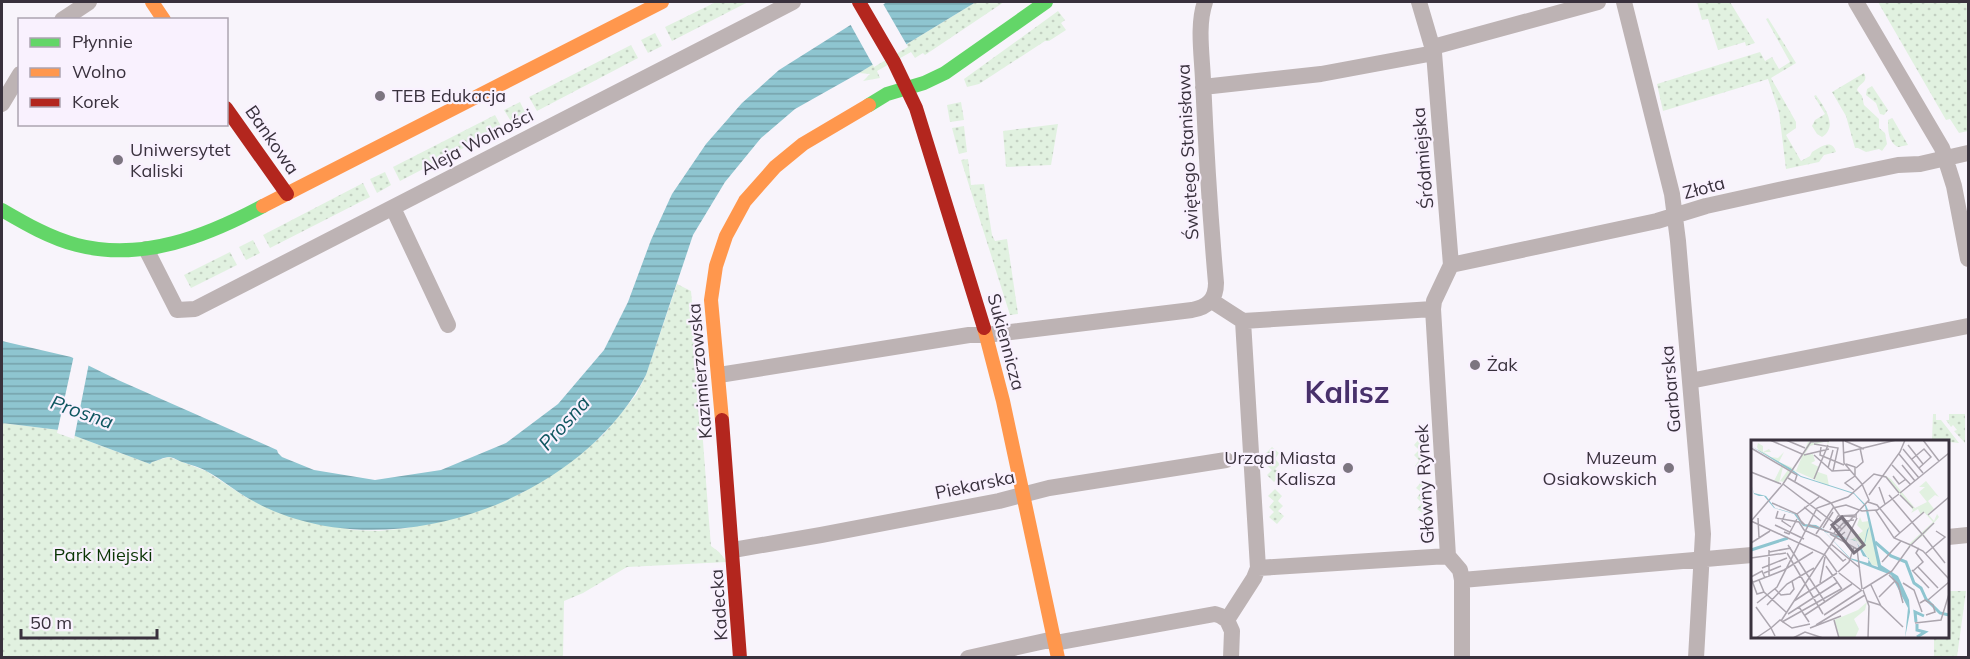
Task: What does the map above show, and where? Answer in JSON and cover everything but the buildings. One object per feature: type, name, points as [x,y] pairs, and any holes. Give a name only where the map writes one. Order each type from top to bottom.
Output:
[{"type":"street","points":[[65,18],[89,2]]},
{"type":"street","points":[[152,2],[163,18]]},
{"type":"street","points":[[2,210],[38,230],[74,244],[96,249],[146,249],[169,246],[212,232],[662,2]]},
{"type":"street","name":"Aleja Wolności","points":[[146,249],[177,310],[195,309],[793,2]]},
{"type":"street","name":"Kazimierzowska","points":[[733,550],[712,315],[712,285],[720,250],[745,201],[769,172],[803,144],[887,94],[945,73],[1046,2]]},
{"type":"street","name":"Świętego Stanisława","points":[[1205,2],[1202,8],[1203,87],[1216,283],[1212,300]]},
{"type":"street","name":"Śródmiejska","points":[[1419,2],[1433,50],[1451,265],[1434,301],[1433,309]]},
{"type":"street","points":[[1203,87],[1321,74],[1433,50],[1598,2]]},
{"type":"street","name":"Garbarska","points":[[1624,2],[1660,141],[1675,216],[1703,534],[1696,657]]},
{"type":"street","points":[[1856,2],[1937,138],[1946,158],[1954,186],[1968,259]]},
{"type":"street","name":"Sukiennicza","points":[[862,6],[907,88],[928,142],[986,335],[1056,647]]},
{"type":"street","points":[[2,104],[18,78]]},
{"type":"street","name":"Bankowa","points":[[228,111],[287,194]]},
{"type":"street","name":"Złota","points":[[1451,265],[1675,216],[1706,206],[1898,165],[1920,164],[1968,153]]},
{"type":"street","points":[[393,208],[448,325]]},
{"type":"street","points":[[719,375],[969,335],[986,335],[1198,309],[1208,305],[1212,300],[1243,321],[1433,309]]},
{"type":"street","name":"Główny Rynek","points":[[1258,568],[1448,556],[1433,309]]},
{"type":"street","points":[[1227,620],[1258,568],[1243,321]]},
{"type":"street","points":[[1690,381],[1968,326]]},
{"type":"street","name":"Piekarska","points":[[733,550],[833,533],[1049,488],[1226,460]]},
{"type":"street","points":[[1949,537],[1968,535]]},
{"type":"street","name":"Kadecka","points":[[733,550],[740,657]]},
{"type":"street","points":[[1462,580],[1751,555]]},
{"type":"street","points":[[1448,556],[1460,570],[1462,580],[1462,657]]},
{"type":"street","points":[[968,657],[1056,647],[1215,614],[1227,620],[1232,631],[1231,657]]},
{"type":"green space","points":[[716,2],[748,2],[672,41],[665,27]]},
{"type":"green space","points":[[976,2],[1004,2],[925,55],[923,53],[915,58],[911,52],[877,71],[880,78],[863,81],[870,74],[859,73]]},
{"type":"green space","points":[[1697,2],[1730,2],[1755,43],[1746,46],[1745,42],[1718,50],[1708,19],[1702,20]]},
{"type":"green space","points":[[1878,2],[1966,2],[1968,5],[1968,131],[1959,133],[1950,119],[1946,120]]},
{"type":"green space","points":[[1058,11],[1065,20],[1061,23],[1066,30],[979,84],[967,87],[964,79]]},
{"type":"green space","points":[[1768,18],[1796,63],[1771,78],[1796,122],[1796,128],[1786,135],[1801,161],[1822,146],[1832,145],[1836,152],[1824,155],[1819,162],[1786,169],[1779,112],[1768,79],[1663,111],[1657,84],[1760,52],[1765,61],[1772,57],[1779,69],[1790,62],[1766,19]]},
{"type":"green space","points":[[655,33],[662,46],[648,53],[641,40]]},
{"type":"green space","points":[[631,45],[638,58],[537,111],[529,97]]},
{"type":"green space","points":[[1864,73],[1865,81],[1857,90],[1862,96],[1864,105],[1879,119],[1879,128],[1885,133],[1887,144],[1882,151],[1879,149],[1866,152],[1855,148],[1846,116],[1832,92]]},
{"type":"green space","points":[[1872,86],[1888,110],[1884,115],[1880,114],[1876,103],[1866,95],[1867,89]]},
{"type":"green space","points":[[1816,95],[1830,122],[1827,133],[1822,137],[1812,126],[1815,120],[1825,114],[1814,96]]},
{"type":"green space","points":[[520,102],[527,116],[512,123],[504,110]]},
{"type":"green space","points":[[961,102],[964,120],[950,122],[947,105]]},
{"type":"green space","points":[[495,115],[502,128],[400,181],[393,167]]},
{"type":"green space","points":[[1892,118],[1908,145],[1898,147],[1892,142],[1888,120]]},
{"type":"green space","points":[[1058,124],[1051,165],[1006,167],[1003,131]]},
{"type":"green space","points":[[964,126],[967,152],[959,154],[952,128]]},
{"type":"green space","points":[[968,159],[971,185],[984,184],[992,235],[995,241],[1007,239],[1018,314],[1010,315],[961,160]]},
{"type":"green space","points":[[385,172],[391,185],[377,193],[370,179]]},
{"type":"green space","points":[[363,183],[370,197],[270,248],[263,235]]},
{"type":"green space","points":[[253,240],[260,253],[246,260],[239,247]]},
{"type":"green space","points":[[230,252],[237,265],[191,288],[184,275]]},
{"type":"green space","name":"Park Miejski","points":[[677,284],[691,291],[711,546],[727,562],[627,567],[583,593],[564,601],[563,657],[2,658],[2,423],[59,430],[150,464],[169,457],[206,471],[247,498],[351,530],[379,531],[408,528],[522,493],[577,457],[603,435],[636,395],[646,375]]},
{"type":"green space","points":[[1933,414],[1936,414],[1936,420],[1941,420],[1959,443],[1949,442],[1949,440],[1932,440]]},
{"type":"green space","points":[[1949,414],[1965,414],[1965,443],[1954,431],[1957,430],[1953,425],[1951,427],[1946,420],[1949,420]]},
{"type":"green space","points":[[1420,438],[1428,444],[1423,450],[1428,455],[1423,460],[1429,465],[1422,473],[1415,466],[1419,460],[1414,455],[1419,450],[1414,445]]},
{"type":"green space","points":[[1272,447],[1279,453],[1275,459],[1280,464],[1275,469],[1281,474],[1274,482],[1267,475],[1272,470],[1266,465],[1271,459],[1265,454]]},
{"type":"green space","points":[[1423,480],[1430,486],[1425,492],[1431,497],[1426,503],[1431,508],[1425,515],[1417,509],[1422,503],[1417,498],[1421,492],[1416,488]]},
{"type":"green space","points":[[1275,489],[1282,496],[1278,501],[1283,506],[1278,511],[1284,516],[1277,524],[1269,517],[1274,512],[1269,507],[1274,501],[1268,496]]},
{"type":"green space","points":[[1949,591],[1966,591],[1957,657],[1934,657],[1934,638],[1949,638]]},
{"type":"water","name":"Prosna","points":[[887,2],[976,2],[795,109],[761,138],[725,182],[693,235],[646,375],[619,416],[583,452],[542,482],[495,505],[445,521],[395,529],[344,529],[296,519],[264,507],[205,470],[169,457],[150,464],[59,430],[2,423],[2,341],[71,357],[277,450],[282,457],[314,470],[375,480],[441,470],[506,443],[558,404],[604,350],[628,302],[651,240],[672,194],[706,144],[742,103],[779,70]]},
{"type":"pier","points":[[882,2],[908,47],[874,67],[849,22]]},
{"type":"pier","points":[[74,355],[89,363],[74,439],[57,433]]},
{"type":"traffic: fast","points":[[869,105],[887,94],[924,83],[945,73],[1046,2]]},
{"type":"traffic: fast","points":[[2,210],[57,239],[101,249],[126,250],[150,248],[197,236],[263,206]]},
{"type":"traffic: slow","points":[[152,2],[163,18]]},
{"type":"traffic: slow","points":[[263,206],[662,2]]},
{"type":"traffic: slow","points":[[722,420],[711,300],[716,266],[726,236],[745,201],[775,167],[803,144],[869,105]]},
{"type":"traffic: slow","points":[[984,328],[1003,401],[1058,658]]},
{"type":"traffic: jam","points":[[859,2],[894,62],[916,108],[984,328]]},
{"type":"traffic: jam","points":[[228,111],[287,194]]},
{"type":"traffic: jam","points":[[722,420],[740,658]]},
{"type":"place","name":"TEB Edukacja","points":[[380,96]]},
{"type":"place","name":"Uniwersytet Kaliski","points":[[118,160]]},
{"type":"place","name":"Żak","points":[[1475,365]]},
{"type":"place","name":"Urząd Miasta Kalisza","points":[[1348,468]]},
{"type":"place","name":"Muzeum Osiakowskich","points":[[1669,468]]},
{"type":"district","name":"Kalisz","points":[[1347,393]]}]
